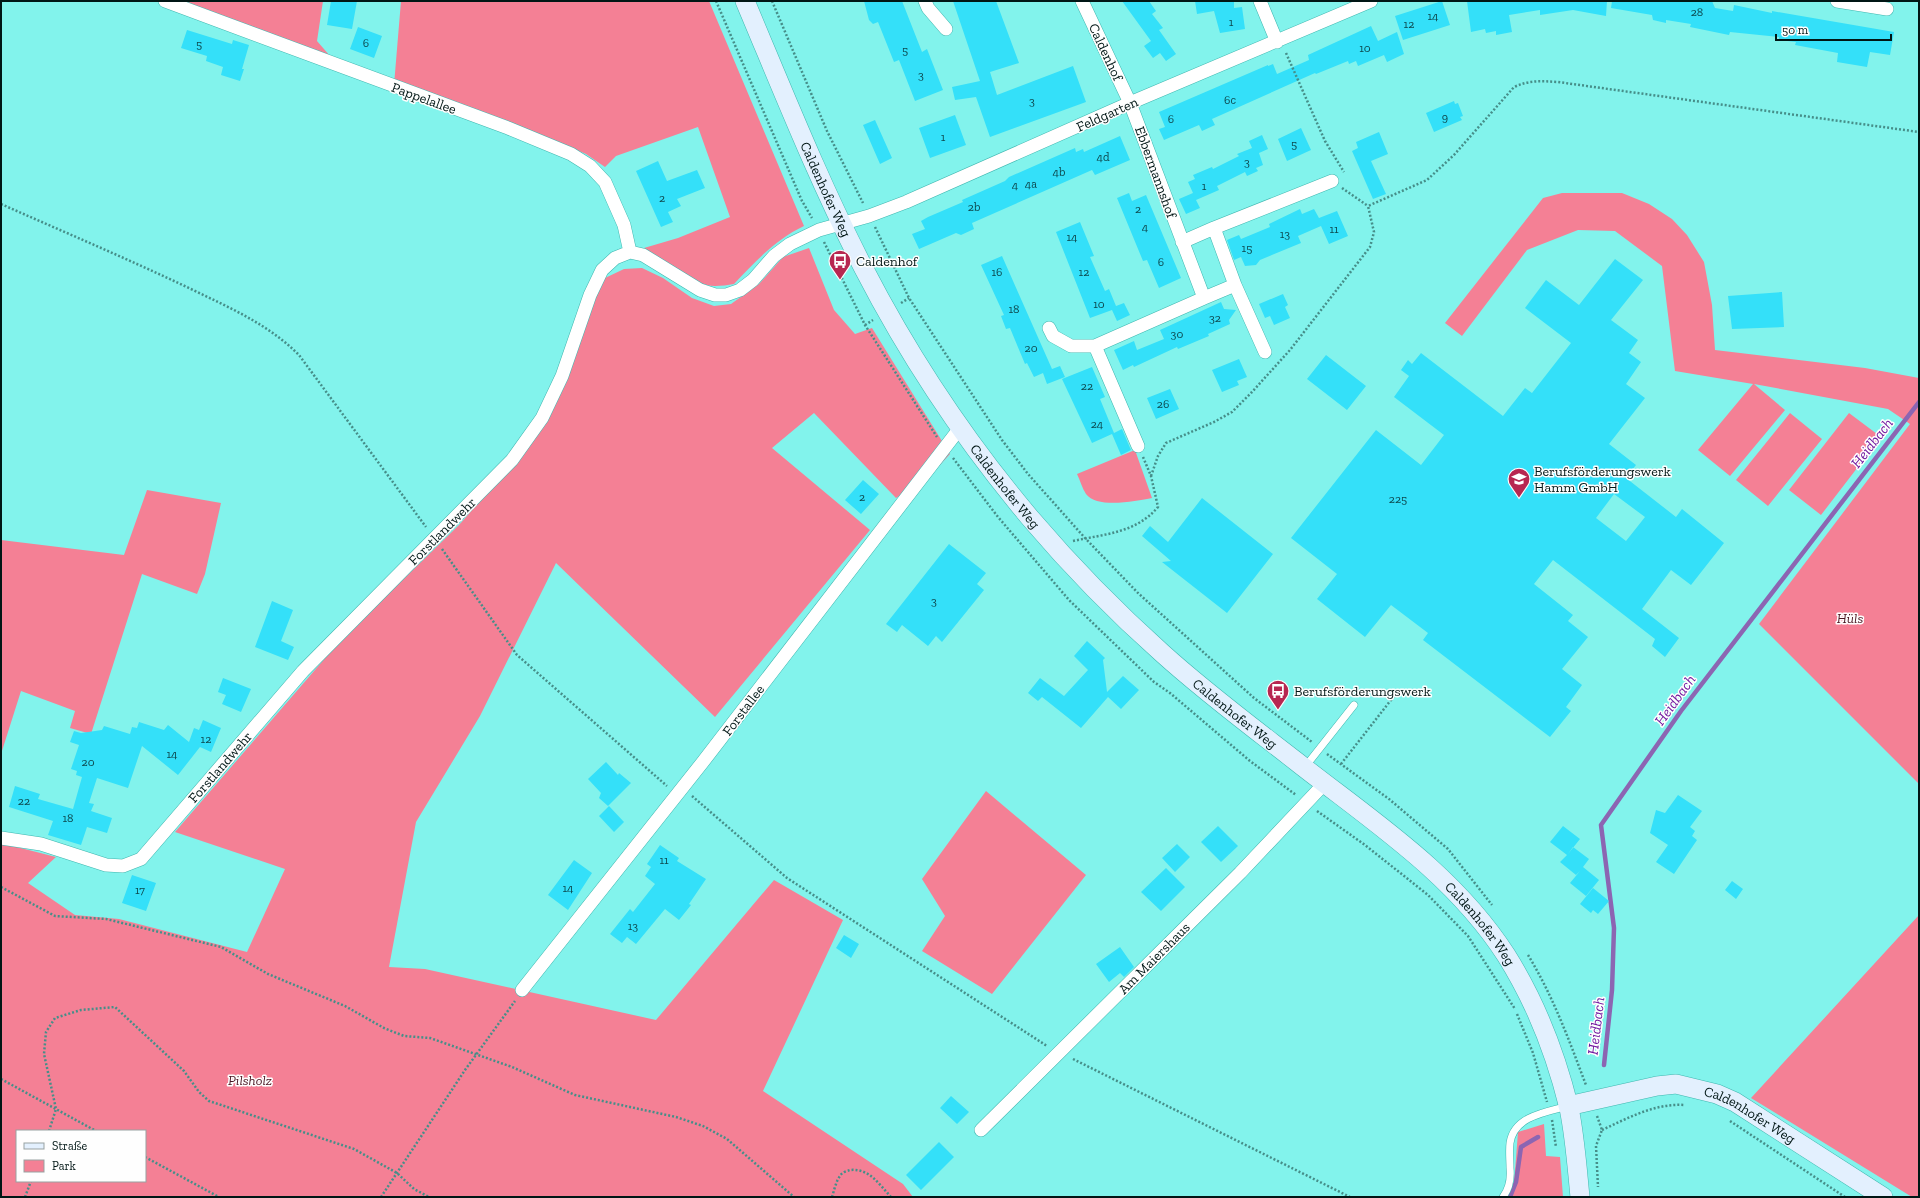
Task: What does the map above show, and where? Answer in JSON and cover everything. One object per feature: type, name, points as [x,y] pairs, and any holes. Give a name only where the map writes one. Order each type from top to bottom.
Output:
[{"type":"main road","name":"Caldenhofer Weg","points":[[745,1],[842,225],[871,282],[905,343],[960,428],[1032,519],[1055,545],[1094,587],[1163,654],[1304,768],[1427,863],[1456,892],[1506,955],[1534,1008],[1546,1036],[1568,1106],[1657,1086],[1676,1084],[1717,1094],[1741,1105],[1883,1197]]},
{"type":"main road","points":[[1568,1106],[1576,1148],[1580,1197]]},
{"type":"street","name":"Pappelallee","points":[[165,1],[508,128],[571,154],[590,166],[605,182],[624,226],[630,252]]},
{"type":"street","points":[[925,1],[928,8],[946,29]]},
{"type":"street","name":"Caldenhof","points":[[1082,1],[1130,103]]},
{"type":"street","points":[[1260,1],[1279,41]]},
{"type":"street","name":"Feldgarten","points":[[842,225],[869,216],[962,178],[1130,103],[1371,1]]},
{"type":"street","points":[[1837,1],[1887,9]]},
{"type":"street","name":"Ebbermannshof","points":[[1130,103],[1204,298]]},
{"type":"street","points":[[1182,242],[1332,181]]},
{"type":"street","points":[[630,252],[643,255],[700,290],[715,295],[726,295],[740,290],[753,280],[774,256],[790,244],[819,230],[842,225]]},
{"type":"street","points":[[1214,228],[1235,285],[1265,352]]},
{"type":"street","name":"Forstlandwehr","points":[[1,838],[42,844],[106,865],[123,866],[141,859],[303,672],[512,460],[542,418],[562,376],[590,295],[602,270],[615,258],[630,252]]},
{"type":"street","points":[[1049,328],[1053,336],[1070,346],[1095,346],[1235,285]]},
{"type":"street","points":[[1095,346],[1138,446]]},
{"type":"street","name":"Forstallee","points":[[522,990],[681,791],[960,428]]},
{"type":"street","name":"Am Maiershaus","points":[[981,1130],[1240,873],[1307,804],[1325,783]]},
{"type":"lane","points":[[1304,768],[1321,749],[1354,704]]},
{"type":"lane","points":[[1503,1197],[1506,1193],[1511,1177],[1510,1143],[1516,1127],[1525,1120],[1568,1106]]},
{"type":"path","points":[[772,1],[827,131],[909,298],[997,433],[1028,474],[1084,538],[1138,593],[1199,650],[1254,698],[1321,749]]},
{"type":"path","points":[[1279,41],[1325,141],[1346,175],[1332,181]]},
{"type":"path","points":[[1368,206],[1427,180],[1454,155],[1514,87],[1525,82],[1537,80],[1919,132]]},
{"type":"path","points":[[1151,476],[1158,456],[1166,443],[1232,412],[1290,350],[1370,248],[1374,232],[1368,206],[1332,181]]},
{"type":"path","points":[[1,204],[177,282],[248,317],[284,340],[299,355],[435,539],[517,655],[666,786],[691,795],[787,878],[1059,1053],[1350,1197]]},
{"type":"path","points":[[1055,545],[1119,531],[1137,525],[1149,518],[1158,507],[1151,476],[1138,446]]},
{"type":"path","points":[[944,447],[998,517],[1075,606],[1154,682],[1170,693],[1250,761],[1365,845],[1428,895],[1468,936],[1515,1011],[1533,1053],[1550,1111],[1557,1149]]},
{"type":"path","points":[[1341,764],[1398,690]]},
{"type":"path","points":[[1,887],[54,916],[106,919],[220,947],[268,974],[345,1006],[390,1031],[404,1036],[430,1038],[512,1067],[575,1095],[676,1117],[703,1126],[727,1139],[794,1197]]},
{"type":"path","points":[[381,1197],[465,1070],[522,990]]},
{"type":"path","points":[[49,1130],[56,1109],[44,1054],[46,1032],[54,1018],[81,1010],[115,1007],[184,1071],[199,1092],[209,1101],[354,1149],[397,1173],[414,1189],[429,1197]]},
{"type":"path","points":[[1,1079],[94,1130]]},
{"type":"path","points":[[1598,1190],[1596,1146],[1602,1130],[1643,1111],[1674,1104],[1689,1105]]},
{"type":"path","points":[[1725,1118],[1845,1197]]},
{"type":"path","points":[[146,1158],[219,1197]]},
{"type":"path","points":[[832,1197],[840,1175],[846,1170],[855,1170],[864,1171],[891,1197]]},
{"type":"path","points":[[25,1197],[31,1182]]},
{"type":"green space","points":[[178,1],[323,1],[317,41],[337,64]]},
{"type":"green space","points":[[401,1],[709,1],[804,226],[784,237],[775,244],[734,284],[717,286],[705,285],[677,272],[644,248],[678,238],[730,217],[698,127],[616,156],[605,167],[586,154],[551,139],[394,85]]},
{"type":"green space","name":"Hüls","points":[[1562,193],[1622,193],[1649,204],[1672,219],[1687,235],[1704,262],[1712,305],[1715,350],[1865,368],[1919,378],[1919,784],[1759,624],[1910,424],[1888,409],[1754,384],[1785,410],[1730,476],[1698,450],[1753,384],[1675,371],[1662,266],[1615,231],[1578,230],[1527,250],[1462,336],[1445,323],[1543,198]]},
{"type":"green space","name":"Pilsholz","points":[[809,248],[834,310],[855,334],[872,328],[950,454],[930,476],[896,498],[814,413],[772,448],[870,530],[715,717],[556,563],[480,716],[416,822],[389,967],[425,969],[656,1020],[774,880],[843,920],[763,1091],[903,1184],[913,1197],[1,1197],[1,843],[56,857],[28,883],[75,915],[119,919],[247,952],[285,869],[175,832],[340,641],[459,525],[503,475],[564,377],[579,346],[592,305],[605,278],[624,269],[642,268],[663,278],[692,298],[714,306],[731,304],[759,284],[783,257]]},
{"type":"green space","points":[[1790,413],[1822,439],[1768,506],[1736,480]]},
{"type":"green space","points":[[1849,413],[1881,437],[1821,515],[1789,490]]},
{"type":"green space","points":[[1135,450],[1152,498],[1127,502],[1107,503],[1091,499],[1086,494],[1077,474]]},
{"type":"green space","points":[[147,490],[221,503],[205,574],[197,594],[142,574],[91,734],[70,728],[75,711],[21,691],[1,754],[1,540],[124,555]]},
{"type":"green space","points":[[986,791],[1086,875],[992,994],[922,951],[945,916],[922,879]]},
{"type":"green space","points":[[1919,915],[1919,1197],[1912,1197],[1751,1098]]},
{"type":"green space","points":[[1544,1124],[1546,1156],[1560,1157],[1563,1197],[1508,1197],[1514,1184],[1518,1132]]},
{"type":"building","points":[[331,1],[357,1],[352,29],[327,25]]},
{"type":"building","points":[[864,1],[902,1],[922,52],[927,49],[943,90],[915,101],[899,60],[894,62],[878,22],[873,24],[869,20]]},
{"type":"building","points":[[953,1],[996,1],[1019,63],[990,72],[997,95],[1073,66],[1086,102],[990,137],[976,97],[955,100],[952,87],[980,81]]},
{"type":"building","points":[[1122,1],[1149,1],[1156,11],[1152,14],[1163,28],[1159,30],[1176,54],[1166,61],[1160,53],[1153,58],[1144,46],[1151,41]]},
{"type":"building","points":[[1195,1],[1234,1],[1234,8],[1242,7],[1245,29],[1220,33],[1214,11],[1197,14]]},
{"type":"building","points":[[1442,1],[1450,25],[1403,40],[1395,16]]},
{"type":"building","points":[[1467,1],[1607,1],[1606,16],[1573,10],[1540,15],[1540,10],[1509,15],[1512,32],[1496,35],[1496,31],[1486,33],[1485,29],[1471,32]]},
{"type":"building","points":[[1612,1],[1712,1],[1715,8],[1733,11],[1734,5],[1772,13],[1772,11],[1894,32],[1890,55],[1870,52],[1867,67],[1837,62],[1838,53],[1795,45],[1796,42],[1779,40],[1779,37],[1730,32],[1729,35],[1690,27],[1691,24],[1666,20],[1666,23],[1653,20],[1652,15],[1611,8]]},
{"type":"building","points":[[1371,26],[1378,41],[1397,32],[1404,54],[1387,62],[1384,55],[1358,66],[1356,61],[1349,64],[1348,61],[1316,74],[1315,73],[1212,119],[1215,125],[1202,131],[1199,125],[1164,140],[1159,129],[1165,127],[1159,112],[1268,65],[1273,64],[1277,74],[1309,60],[1308,55]]},
{"type":"building","points":[[358,27],[382,36],[374,58],[350,49]]},
{"type":"building","points":[[187,30],[232,44],[233,40],[249,45],[240,81],[221,75],[223,67],[206,61],[207,56],[181,48]]},
{"type":"building","points":[[1454,101],[1455,104],[1458,103],[1463,116],[1460,117],[1462,120],[1434,132],[1426,113]]},
{"type":"building","points":[[955,115],[966,145],[930,158],[919,128]]},
{"type":"building","points":[[875,120],[892,158],[880,164],[863,125]]},
{"type":"building","points":[[1301,128],[1311,150],[1287,161],[1278,139]]},
{"type":"building","points":[[1379,132],[1388,154],[1371,161],[1386,194],[1373,199],[1352,151],[1358,148],[1356,142]]},
{"type":"building","points":[[1262,135],[1268,149],[1259,153],[1263,165],[1256,168],[1258,171],[1247,176],[1245,172],[1217,186],[1219,190],[1196,200],[1200,208],[1186,214],[1179,199],[1193,193],[1188,182],[1195,179],[1193,175],[1212,167],[1213,169],[1239,156],[1237,154],[1252,148],[1249,141]]},
{"type":"building","points":[[1120,136],[1130,160],[1095,175],[1092,170],[972,223],[974,229],[961,235],[956,233],[919,249],[912,234],[925,229],[921,221],[928,217],[963,202],[962,200],[1005,181],[1009,177],[1075,148],[1076,152],[1083,149],[1084,152]]},
{"type":"building","points":[[658,161],[667,181],[697,170],[705,188],[677,199],[681,206],[668,212],[673,222],[661,227],[636,171]]},
{"type":"building","points":[[1129,193],[1132,201],[1146,195],[1181,278],[1159,288],[1147,260],[1143,261],[1117,198]]},
{"type":"building","points":[[1300,209],[1302,214],[1314,209],[1319,218],[1337,211],[1348,236],[1329,244],[1321,226],[1298,236],[1301,243],[1260,260],[1256,265],[1245,266],[1241,257],[1234,260],[1227,240],[1239,235],[1241,239],[1270,227],[1269,224]]},
{"type":"building","points":[[1080,222],[1094,256],[1090,257],[1105,291],[1109,289],[1116,306],[1124,303],[1130,315],[1117,321],[1112,310],[1090,318],[1056,232]]},
{"type":"building","points":[[1002,256],[1052,369],[1060,366],[1065,377],[1047,384],[1043,373],[1034,377],[1027,363],[1025,364],[1010,328],[1006,329],[1001,316],[1004,315],[981,265]]},
{"type":"building","points":[[1615,259],[1643,280],[1611,320],[1638,340],[1629,353],[1641,362],[1626,384],[1645,398],[1609,444],[1636,465],[1626,478],[1676,517],[1682,509],[1724,543],[1691,585],[1671,570],[1642,609],[1679,638],[1665,657],[1652,646],[1655,639],[1553,560],[1534,584],[1573,615],[1568,621],[1588,637],[1562,669],[1582,685],[1566,707],[1571,711],[1550,737],[1423,640],[1428,633],[1391,605],[1365,637],[1317,599],[1337,574],[1291,538],[1376,430],[1421,465],[1444,435],[1394,397],[1409,376],[1401,370],[1408,360],[1412,364],[1421,353],[1503,416],[1525,388],[1532,393],[1571,343],[1525,308],[1546,280],[1579,305]],"holes":[[[1614,494],[1645,517],[1626,541],[1596,518]]]},
{"type":"building","points":[[1782,292],[1784,327],[1732,329],[1728,296]]},
{"type":"building","points":[[1283,294],[1288,305],[1285,307],[1290,318],[1274,325],[1270,316],[1265,318],[1259,304]]},
{"type":"building","points":[[1221,302],[1224,309],[1236,310],[1229,320],[1230,324],[1208,334],[1209,336],[1178,349],[1177,347],[1134,367],[1133,365],[1123,370],[1114,350],[1134,341],[1137,350],[1164,339],[1160,330]]},
{"type":"building","points":[[1326,355],[1366,386],[1347,410],[1307,379]]},
{"type":"building","points":[[1239,359],[1247,377],[1237,381],[1239,385],[1222,392],[1212,370]]},
{"type":"building","points":[[1092,367],[1105,397],[1100,399],[1114,433],[1122,429],[1131,450],[1121,455],[1112,434],[1092,443],[1062,379]]},
{"type":"building","points":[[1170,389],[1179,409],[1156,419],[1147,398]]},
{"type":"building","points":[[863,480],[879,494],[861,514],[845,500]]},
{"type":"building","points":[[1202,498],[1273,554],[1227,613],[1162,562],[1171,561],[1142,536],[1150,526],[1168,542]]},
{"type":"building","points":[[949,544],[986,573],[977,584],[984,590],[942,642],[936,636],[928,646],[902,625],[897,632],[886,624]]},
{"type":"building","points":[[272,601],[293,610],[281,641],[294,647],[288,660],[255,647]]},
{"type":"building","points":[[1087,641],[1105,658],[1103,660],[1107,692],[1123,676],[1139,690],[1121,709],[1108,697],[1081,728],[1042,697],[1038,701],[1028,693],[1040,678],[1064,696],[1088,670],[1074,656]]},
{"type":"building","points":[[223,678],[251,689],[241,712],[222,704],[226,695],[218,692]]},
{"type":"building","points":[[203,720],[221,728],[211,752],[200,747],[178,775],[142,746],[128,788],[97,778],[89,803],[94,804],[91,811],[112,818],[107,833],[87,827],[81,845],[48,835],[53,821],[9,807],[15,786],[40,794],[38,799],[73,809],[82,777],[76,775],[77,771],[71,769],[79,745],[70,742],[74,731],[81,733],[102,730],[104,726],[130,734],[132,727],[137,728],[139,722],[164,730],[168,725],[189,742],[194,728],[199,730]]},
{"type":"building","points":[[606,762],[618,775],[619,773],[631,783],[608,806],[599,798],[601,793],[588,779]]},
{"type":"building","points":[[1678,795],[1702,811],[1690,827],[1695,831],[1692,836],[1697,840],[1674,874],[1656,862],[1668,845],[1650,833],[1656,810],[1665,813]]},
{"type":"building","points":[[609,806],[624,822],[614,832],[599,816]]},
{"type":"building","points":[[1218,826],[1238,846],[1221,862],[1201,842]]},
{"type":"building","points":[[1563,826],[1580,839],[1573,847],[1589,859],[1583,867],[1599,880],[1586,896],[1570,883],[1580,871],[1576,875],[1560,862],[1567,855],[1550,842]]},
{"type":"building","points":[[1177,844],[1190,857],[1175,872],[1162,858]]},
{"type":"building","points":[[660,845],[679,858],[677,861],[706,879],[689,904],[691,905],[679,920],[665,909],[636,944],[627,937],[622,943],[610,934],[630,909],[633,912],[655,884],[645,876],[651,867],[647,864]]},
{"type":"building","points":[[574,860],[592,873],[568,910],[548,895]]},
{"type":"building","points":[[1166,868],[1185,887],[1161,911],[1141,892]]},
{"type":"building","points":[[132,875],[156,883],[146,911],[122,903]]},
{"type":"building","points":[[1732,881],[1743,889],[1736,899],[1725,890]]},
{"type":"building","points":[[1593,888],[1609,901],[1598,914],[1593,910],[1591,913],[1580,904]]},
{"type":"building","points":[[844,935],[859,944],[851,958],[836,948]]},
{"type":"building","points":[[1120,947],[1134,967],[1124,977],[1120,973],[1109,982],[1096,964]]},
{"type":"building","points":[[951,1096],[969,1112],[957,1124],[940,1108]]},
{"type":"building","points":[[939,1142],[954,1157],[921,1190],[906,1175]]},
{"type":"waterway","name":"Heidbach","points":[[1604,1065],[1612,990],[1614,928],[1601,825],[1681,711],[1919,402]]},
{"type":"waterway","name":"Heidbach","points":[[1510,1197],[1516,1182],[1521,1147],[1538,1137]]},
{"type":"place","name":"Caldenhof","points":[[840,280]]},
{"type":"place","name":"Berufsförderungswerk Hamm GmbH","points":[[1519,498]]},
{"type":"place","name":"Berufsförderungswerk","points":[[1278,710]]}]
